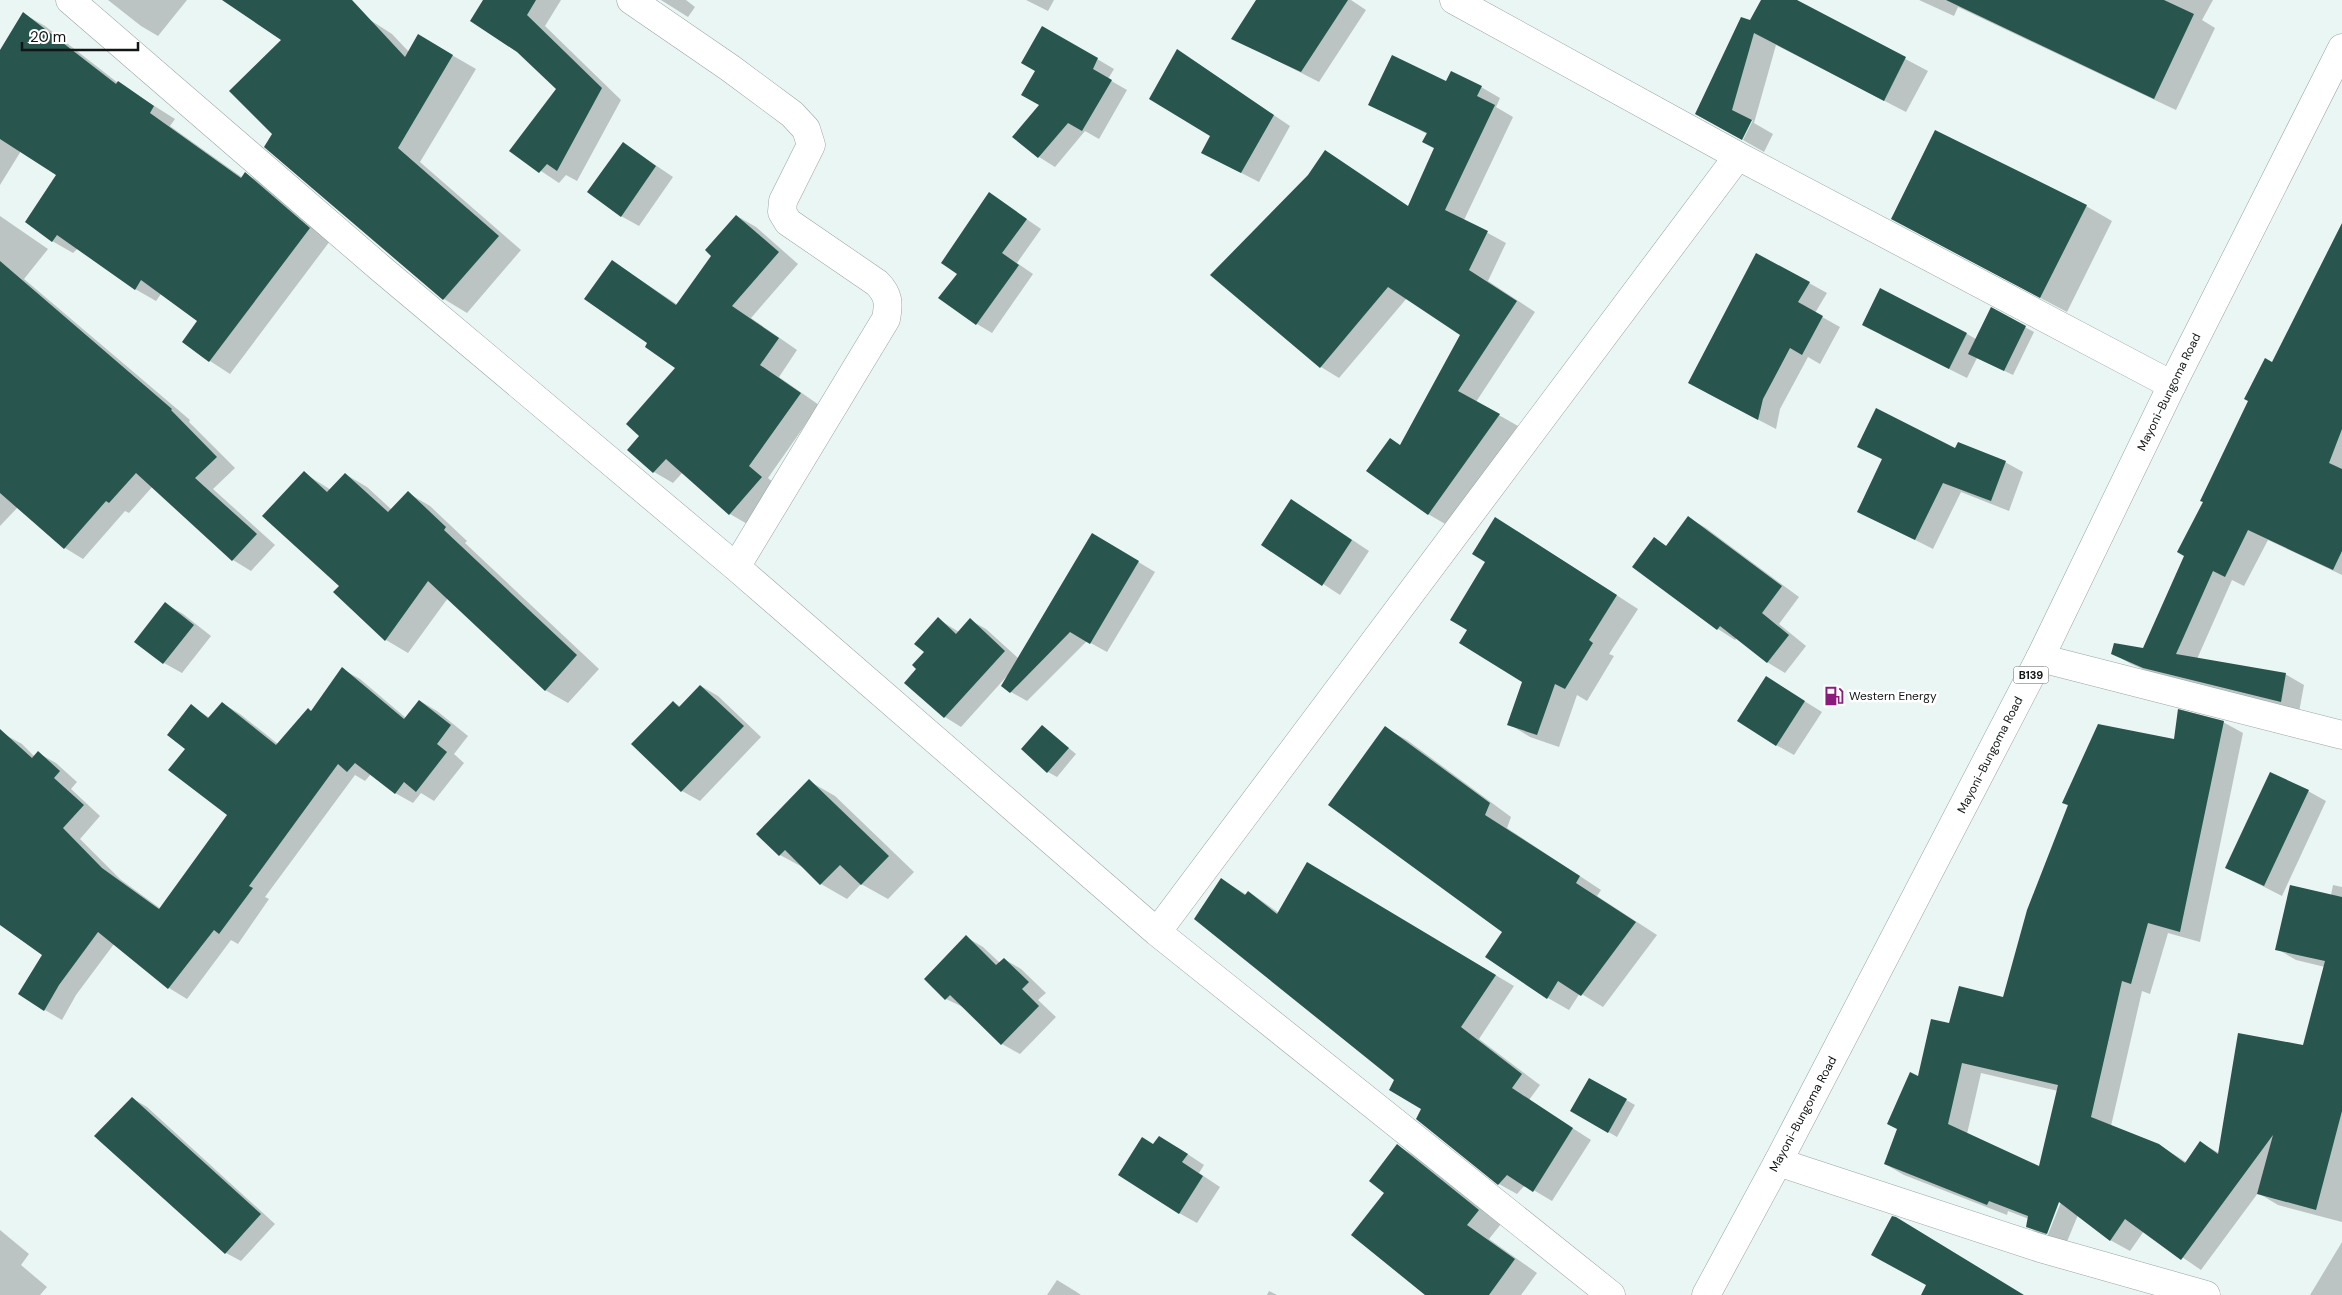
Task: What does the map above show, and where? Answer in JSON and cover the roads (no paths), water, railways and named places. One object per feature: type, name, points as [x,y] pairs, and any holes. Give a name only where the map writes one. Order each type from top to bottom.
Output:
[{"type":"street","points":[[70,0],[379,267],[736,567],[1157,932],[1611,1295]]},
{"type":"street","points":[[631,0],[730,68],[792,114],[806,130],[811,145],[783,201],[782,212],[788,222],[877,283],[886,292],[889,304],[886,320],[736,567]]},
{"type":"street","points":[[1454,0],[1738,156],[2172,385]]},
{"type":"street","name":"Mayoni-Bungoma Road","points":[[1706,1295],[1778,1162],[2040,658],[2172,385],[2342,48]]},
{"type":"street","points":[[1157,932],[1738,156]]},
{"type":"street","points":[[2040,658],[2342,735]]},
{"type":"street","points":[[1778,1162],[2040,1248],[2206,1295]]},
{"type":"place","name":"Western Energy","points":[[1834,696]]}]
